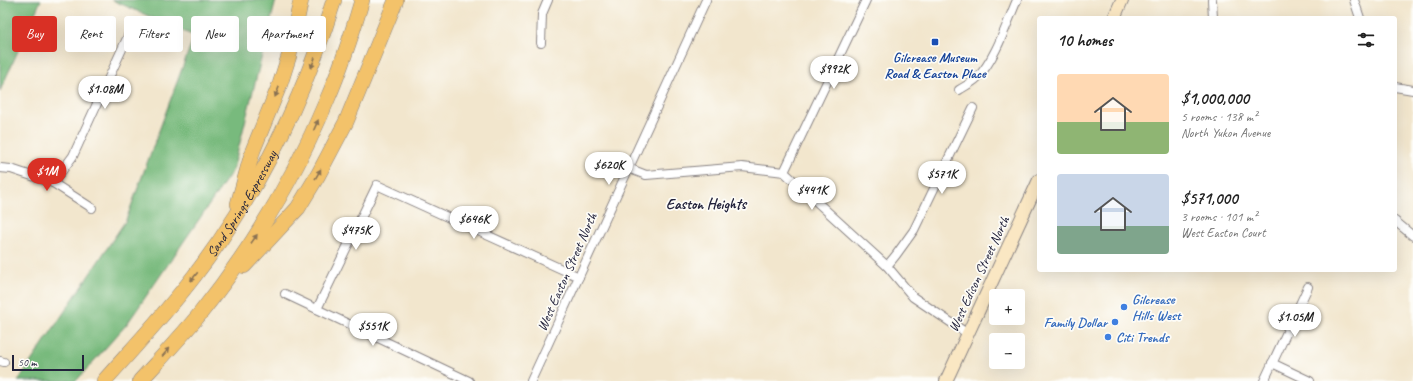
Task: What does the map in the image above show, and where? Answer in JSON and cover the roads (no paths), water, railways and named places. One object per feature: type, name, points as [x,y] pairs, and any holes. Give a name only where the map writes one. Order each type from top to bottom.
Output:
[{"type":"highway","points":[[232,222],[253,150],[287,63],[301,0]]},
{"type":"highway","name":"Sand Springs Expressway","points":[[104,381],[184,289],[232,222],[270,159],[295,107],[318,50],[334,0]]},
{"type":"highway","name":"Sand Springs Expressway","points":[[140,381],[198,316],[257,234],[298,164],[328,99],[362,0]]},
{"type":"highway","points":[[198,316],[298,208],[318,175],[346,122],[396,0]]},
{"type":"main road","points":[[1115,16],[1122,0]]},
{"type":"main road","name":"West Edison Street North","points":[[946,381],[1037,184]]},
{"type":"street","points":[[542,43],[542,14],[548,0]]},
{"type":"street","name":"West Easton Street North","points":[[531,381],[706,0]]},
{"type":"street","points":[[784,172],[866,0]]},
{"type":"street","points":[[959,90],[977,78],[984,69],[994,52],[1017,0]]},
{"type":"street","points":[[1212,0],[1213,16]]},
{"type":"street","points":[[1354,0],[1359,16]]},
{"type":"street","points":[[53,183],[73,156],[124,45]]},
{"type":"street","points":[[1397,87],[1413,90]]},
{"type":"street","points":[[886,266],[914,230],[973,108]]},
{"type":"street","points":[[628,168],[646,175],[742,167],[784,172],[886,266],[913,297],[968,334]]},
{"type":"street","points":[[0,168],[7,168],[53,183],[92,208]]},
{"type":"street","points":[[317,309],[377,184],[579,277]]},
{"type":"street","points":[[1397,223],[1413,236]]},
{"type":"street","points":[[1264,381],[1308,287]]},
{"type":"street","points":[[285,294],[469,381]]},
{"type":"street","points":[[1272,363],[1310,381]]},
{"type":"place","name":"Gilcrease Museum Road & Easton Place","points":[[935,42]]},
{"type":"place","name":"Gilcrease Hills West","points":[[1124,307]]},
{"type":"place","name":"Family Dollar","points":[[1115,322]]},
{"type":"place","name":"Citi Trends","points":[[1108,337]]},
{"type":"district","name":"Easton Heights","points":[[706,204]]}]
